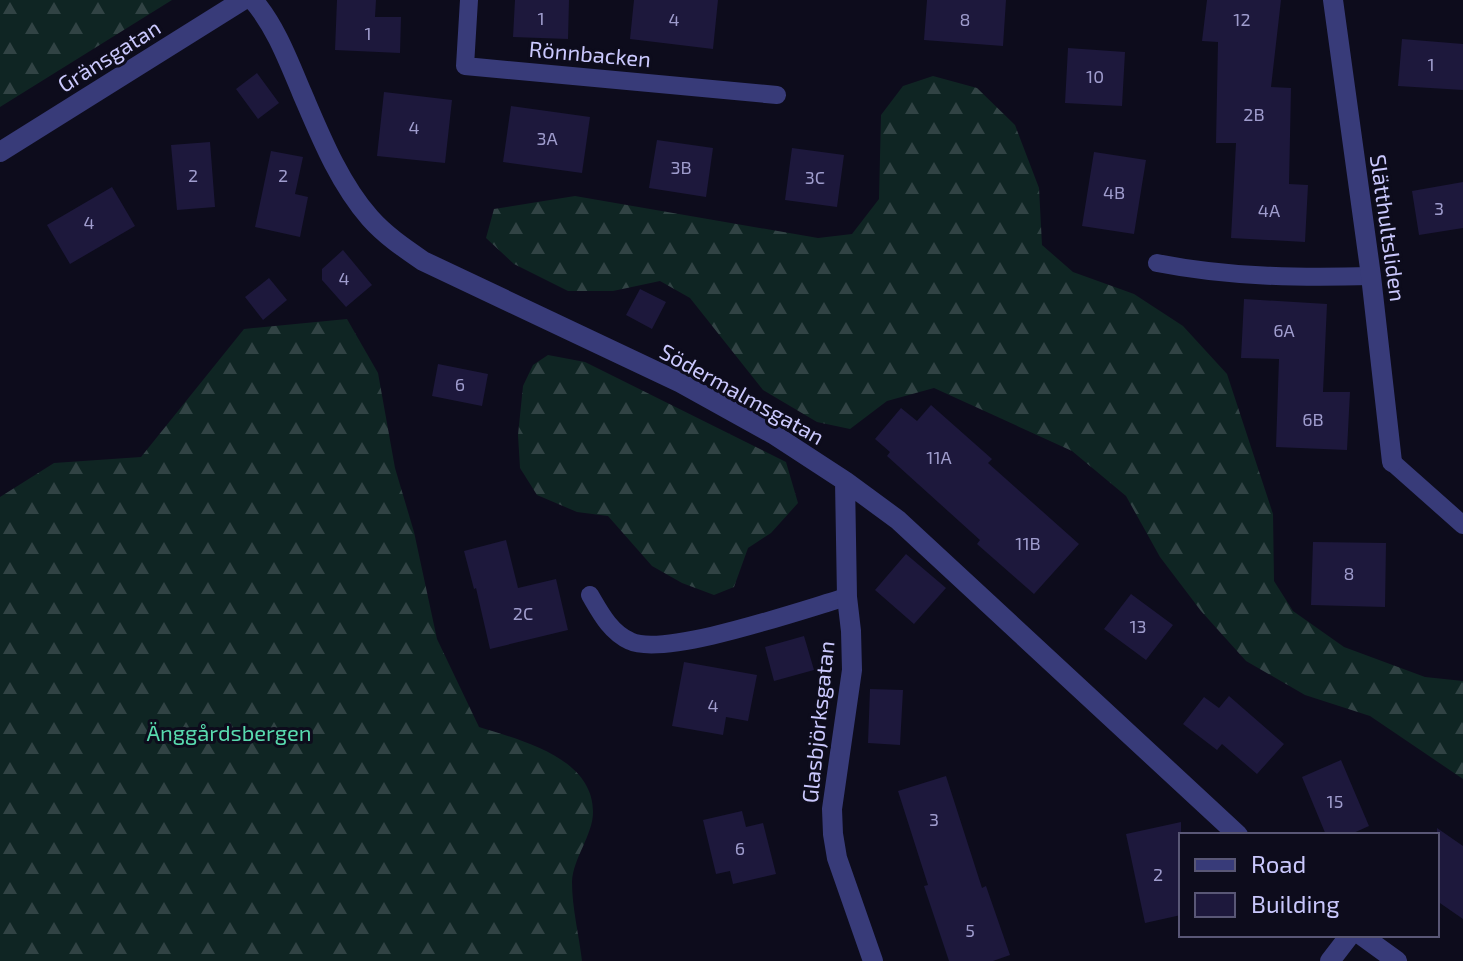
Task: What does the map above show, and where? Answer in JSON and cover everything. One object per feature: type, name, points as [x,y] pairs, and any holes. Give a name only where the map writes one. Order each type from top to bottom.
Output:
[{"type":"street","name":"Gränsgatan","points":[[0,152],[243,0]]},
{"type":"street","name":"Södermalmsgatan","points":[[253,0],[267,16],[348,188],[370,218],[395,242],[423,261],[681,383],[773,434],[845,481],[898,520],[1236,833]]},
{"type":"street","name":"Slätthultsliden","points":[[1333,0],[1371,276],[1392,462]]},
{"type":"street","name":"Glasbjörksgatan","points":[[845,481],[852,670],[832,809],[833,834],[837,858],[873,961]]},
{"type":"street","points":[[1330,961],[1348,937]]},
{"type":"street","points":[[1364,937],[1397,961]]},
{"type":"lane","name":"Rönnbacken","points":[[469,0],[465,66],[777,95]]},
{"type":"lane","points":[[1157,263],[1206,273],[1316,278],[1371,276]]},
{"type":"lane","points":[[1392,462],[1463,525]]},
{"type":"lane","points":[[590,595],[603,619],[619,635],[632,643],[655,645],[686,643],[847,597]]},
{"type":"green space","points":[[0,0],[172,0],[0,107]]},
{"type":"green space","points":[[933,76],[977,88],[1015,125],[1039,188],[1042,245],[1073,272],[1134,294],[1183,326],[1227,374],[1273,514],[1274,581],[1293,611],[1344,647],[1425,677],[1463,681],[1463,779],[1370,716],[1305,695],[1246,661],[1201,611],[1160,557],[1126,496],[1072,451],[934,388],[887,401],[850,429],[817,422],[763,390],[690,298],[660,281],[613,291],[568,291],[514,264],[486,238],[494,209],[575,196],[818,238],[852,234],[879,199],[881,115],[903,86]]},
{"type":"green space","name":"Änggårdsbergen","points":[[347,319],[378,373],[395,468],[414,532],[437,639],[479,727],[533,745],[568,764],[581,777],[590,793],[592,821],[572,882],[582,961],[0,961],[0,497],[54,463],[141,457],[244,329]]},
{"type":"green space","points":[[548,355],[585,362],[786,462],[798,503],[771,533],[748,548],[734,587],[714,595],[682,583],[652,566],[608,516],[577,512],[537,495],[520,468],[518,435],[523,386],[533,365]]},
{"type":"building","points":[[337,0],[376,0],[375,17],[401,17],[400,53],[335,50]]},
{"type":"building","points":[[515,0],[569,0],[568,39],[513,37]]},
{"type":"building","points":[[634,0],[718,0],[713,49],[630,39]]},
{"type":"building","points":[[927,0],[1006,0],[1003,46],[924,40]]},
{"type":"building","points":[[1207,0],[1281,0],[1271,87],[1291,88],[1289,184],[1308,185],[1305,242],[1231,238],[1236,143],[1216,143],[1218,42],[1202,41]]},
{"type":"building","points":[[1402,39],[1463,44],[1463,90],[1398,86]]},
{"type":"building","points":[[1068,48],[1125,52],[1122,106],[1065,103]]},
{"type":"building","points":[[257,73],[279,103],[258,119],[236,89]]},
{"type":"building","points":[[384,92],[452,100],[445,163],[377,156]]},
{"type":"building","points":[[511,106],[590,117],[582,173],[503,162]]},
{"type":"building","points":[[657,140],[713,148],[706,197],[649,188]]},
{"type":"building","points":[[210,142],[215,207],[177,210],[171,145]]},
{"type":"building","points":[[792,148],[844,155],[837,207],[785,200]]},
{"type":"building","points":[[271,151],[303,157],[295,194],[308,197],[300,237],[255,227]]},
{"type":"building","points":[[1094,152],[1146,160],[1134,234],[1082,226]]},
{"type":"building","points":[[1463,182],[1463,228],[1419,235],[1412,191]]},
{"type":"building","points":[[112,187],[135,226],[70,264],[47,225]]},
{"type":"building","points":[[343,250],[372,285],[346,307],[322,280],[322,269]]},
{"type":"building","points":[[269,278],[287,300],[263,320],[245,297]]},
{"type":"building","points":[[640,289],[666,302],[652,329],[626,315]]},
{"type":"building","points":[[1244,299],[1327,304],[1323,392],[1350,392],[1347,450],[1276,447],[1279,359],[1241,358]]},
{"type":"building","points":[[438,364],[488,374],[482,406],[432,396]]},
{"type":"building","points":[[931,405],[992,459],[988,463],[1079,544],[1034,594],[977,544],[980,540],[887,456],[890,452],[875,439],[901,408],[917,421]]},
{"type":"building","points":[[506,540],[518,588],[556,579],[568,630],[490,649],[464,551]]},
{"type":"building","points":[[1313,542],[1386,543],[1385,607],[1311,605]]},
{"type":"building","points":[[906,554],[946,588],[914,624],[875,590]]},
{"type":"building","points":[[1131,594],[1173,625],[1146,660],[1104,629]]},
{"type":"building","points":[[804,636],[814,670],[774,681],[765,647]]},
{"type":"building","points":[[684,662],[757,675],[748,721],[726,717],[723,735],[672,726]]},
{"type":"building","points":[[870,689],[903,690],[900,745],[868,743]]},
{"type":"building","points":[[1229,696],[1284,744],[1257,774],[1222,744],[1217,750],[1183,724],[1204,697],[1219,708]]},
{"type":"building","points":[[1341,760],[1369,826],[1353,833],[1325,833],[1302,777]]},
{"type":"building","points":[[946,776],[982,888],[986,886],[1010,955],[993,961],[949,961],[898,791]]},
{"type":"building","points":[[742,811],[746,827],[763,823],[776,874],[733,884],[730,871],[716,874],[703,820]]},
{"type":"building","points":[[1181,822],[1179,915],[1145,923],[1126,834]]},
{"type":"building","points":[[1437,828],[1463,846],[1463,919],[1439,902]]}]
